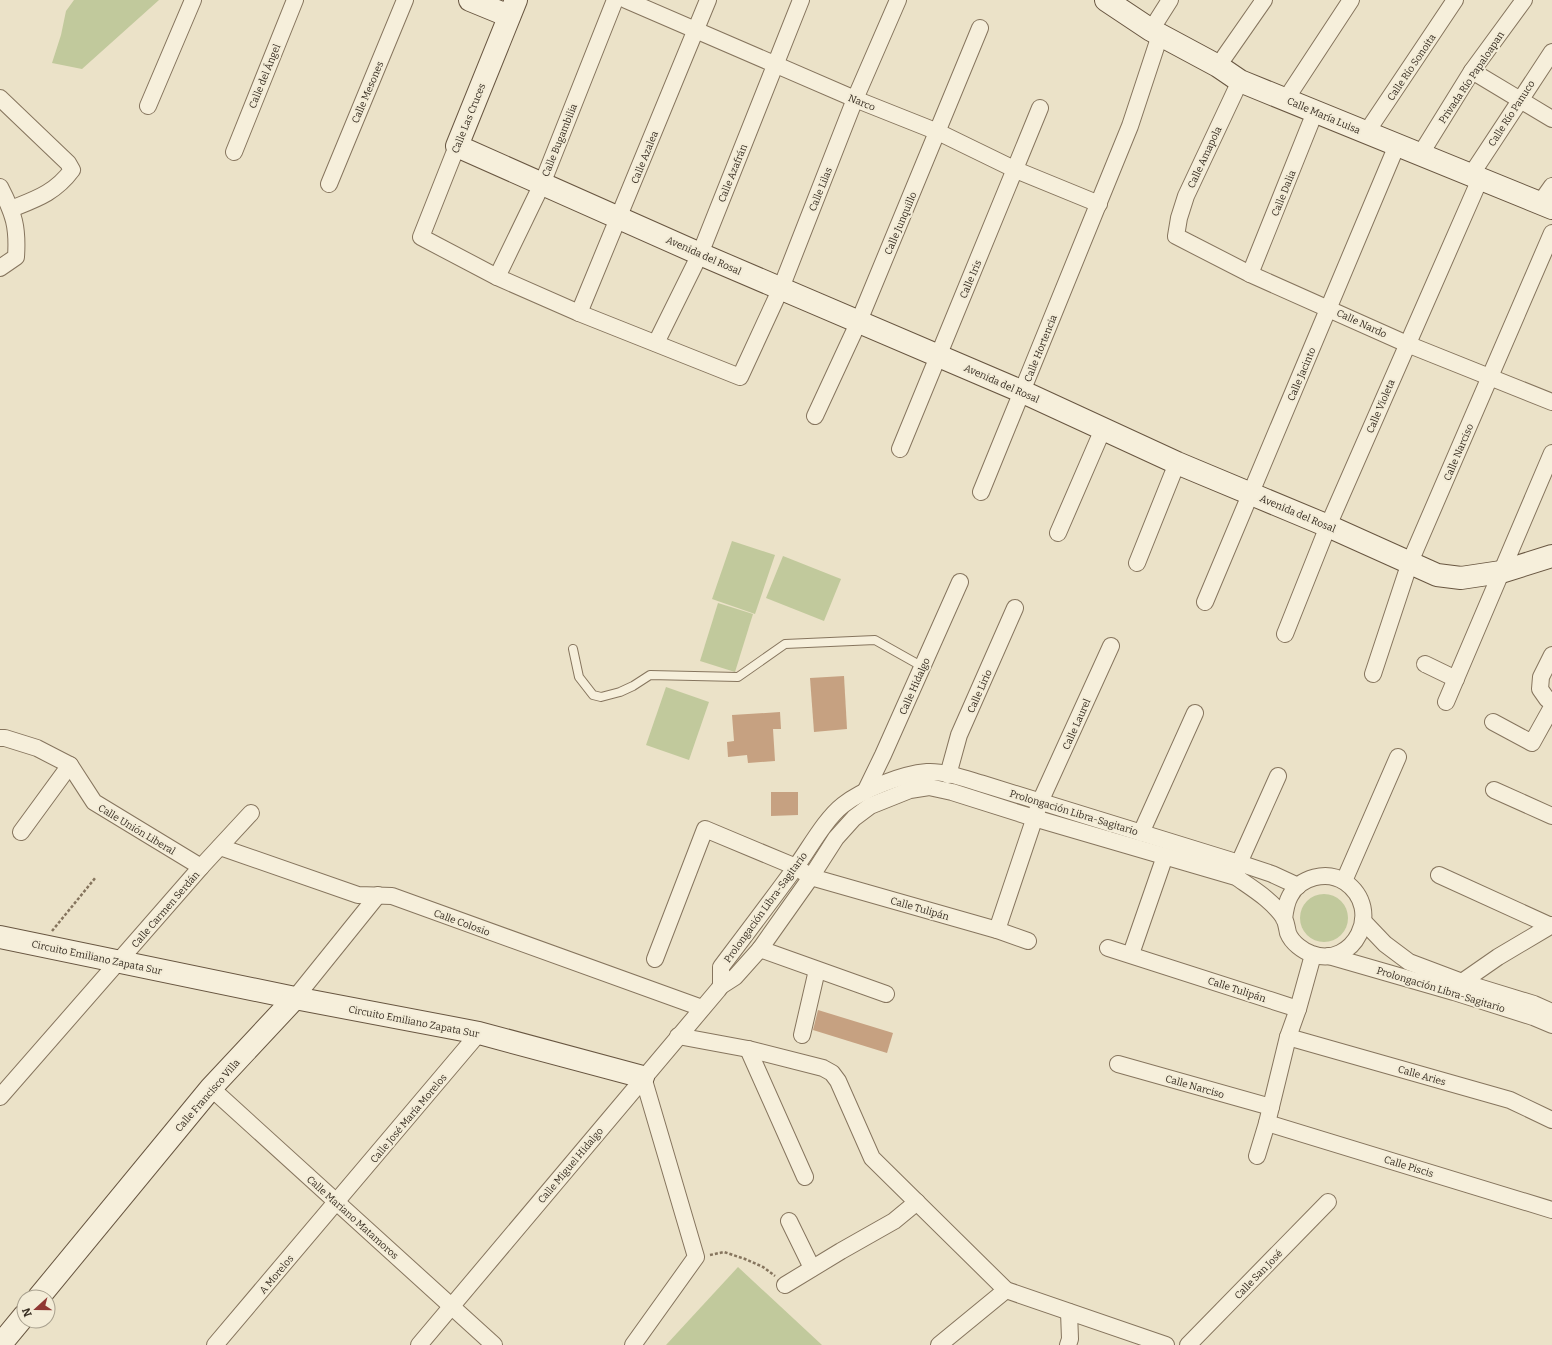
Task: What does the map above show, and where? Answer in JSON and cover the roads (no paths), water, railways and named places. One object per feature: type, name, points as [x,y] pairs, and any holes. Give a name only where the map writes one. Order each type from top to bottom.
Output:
[{"type":"street","points":[[148,106],[193,0]]},
{"type":"street","name":"Calle del Ángel","points":[[234,152],[295,0]]},
{"type":"street","name":"Calle Mesones","points":[[329,184],[405,0]]},
{"type":"street","points":[[470,0],[512,8]]},
{"type":"street","name":"Calle Bugambilia","points":[[497,277],[542,184],[615,0]]},
{"type":"street","name":"Narco","points":[[626,0],[855,99],[938,132],[1016,170],[1099,204]]},
{"type":"street","name":"Calle Azalea","points":[[578,313],[619,218],[708,0]]},
{"type":"street","name":"Calle Azafrán","points":[[656,343],[700,254],[801,0]]},
{"type":"street","name":"Calle Lilas","points":[[656,343],[740,377],[781,288],[855,99],[898,0]]},
{"type":"street","name":"Calle María Luisa","points":[[1106,0],[1155,32],[1218,66],[1240,81],[1286,98],[1315,112],[1476,177],[1548,199]]},
{"type":"street","points":[[1099,204],[1130,126],[1155,32],[1170,0]]},
{"type":"street","points":[[1218,66],[1264,0]]},
{"type":"street","points":[[1286,98],[1351,0]]},
{"type":"street","name":"Calle Río Sonoita","points":[[1366,133],[1456,0]]},
{"type":"street","name":"Privada Río Papaloapan","points":[[1420,155],[1472,71],[1524,0]]},
{"type":"street","name":"Calle Las Cruces","points":[[497,277],[421,237],[512,8]]},
{"type":"street","name":"Calle Junquillo","points":[[816,416],[859,321],[980,28]]},
{"type":"street","name":"Calle Río Panuco","points":[[1476,177],[1520,100],[1552,52]]},
{"type":"street","points":[[1472,71],[1552,119]]},
{"type":"street","name":"Calle Amapola","points":[[1176,236],[1179,218],[1186,196],[1240,81]]},
{"type":"street","points":[[0,98],[68,163],[72,170],[43,197],[11,209]]},
{"type":"street","name":"Calle Iris","points":[[900,449],[1016,170],[1040,108]]},
{"type":"street","name":"Calle Dalia","points":[[1250,274],[1315,112]]},
{"type":"street","name":"Calle Jacinto","points":[[1205,602],[1397,145]]},
{"type":"street","name":"Avenida del Rosal","points":[[457,146],[700,254],[1023,392],[1177,463],[1328,526],[1436,575],[1461,578],[1501,572],[1552,556]]},
{"type":"street","name":"Calle Violeta","points":[[1285,634],[1328,526],[1407,344],[1476,177]]},
{"type":"street","points":[[0,187],[11,209],[17,237],[16,257],[0,268]]},
{"type":"street","name":"Calle Hortencia","points":[[981,492],[1099,204]]},
{"type":"street","name":"Calle Narciso","points":[[1373,674],[1410,562],[1552,233]]},
{"type":"street","name":"Calle Nardo","points":[[1176,236],[1250,274],[1407,344],[1552,402]]},
{"type":"street","points":[[497,277],[578,313],[656,343]]},
{"type":"street","points":[[1058,533],[1103,429]]},
{"type":"street","points":[[1446,702],[1552,453]]},
{"type":"street","points":[[1136,563],[1177,463]]},
{"type":"street","name":"Calle Hidalgo","points":[[866,790],[923,667],[960,582]]},
{"type":"street","name":"Calle Lirio","points":[[948,775],[959,735],[1015,608]]},
{"type":"street","name":"Calle Laurel","points":[[997,930],[1040,802],[1111,646]]},
{"type":"street","points":[[1552,655],[1541,677],[1540,689],[1547,699],[1552,701]]},
{"type":"street","points":[[1425,664],[1456,679]]},
{"type":"street","points":[[1493,722],[1532,743],[1552,707]]},
{"type":"street","points":[[1141,833],[1195,714]]},
{"type":"street","name":"Calle Unión Liberal","points":[[0,738],[37,748],[70,765],[94,802],[201,867]]},
{"type":"street","points":[[1344,881],[1398,757]]},
{"type":"street","points":[[22,832],[70,765]]},
{"type":"street","name":"Prolongación Libra-Sagitario","points":[[721,986],[721,967],[796,867],[823,828],[842,805],[866,790],[904,777],[928,772],[948,775],[1141,833],[1238,870],[1284,919]]},
{"type":"street","points":[[1238,870],[1278,776]]},
{"type":"street","name":"Prolongación Libra-Sagitario","points":[[721,986],[735,977],[760,949],[811,877],[836,838],[854,818],[870,806],[910,790],[929,788],[952,792],[1034,818],[1165,856],[1238,870],[1272,874],[1298,886]]},
{"type":"street","points":[[1494,790],[1552,816]]},
{"type":"street","name":"Calle Carmen Serdán","points":[[0,1097],[201,867],[251,813]]},
{"type":"street","name":"Calle Tulipán","points":[[655,960],[705,829],[796,867],[811,877],[997,930],[1028,941]]},
{"type":"street","name":"Calle Colosio","points":[[220,847],[358,895],[378,894],[392,896],[702,1008]]},
{"type":"street","points":[[1131,954],[1165,856]]},
{"type":"street","points":[[1439,875],[1551,925]]},
{"type":"street","points":[[1320,876],[1332,877],[1344,881],[1353,888],[1360,898],[1364,910],[1364,922],[1357,939],[1344,951],[1329,956],[1313,955],[1299,947],[1289,935],[1284,919],[1285,907],[1290,895],[1298,886],[1308,879],[1320,876]]},
{"type":"street","name":"Calle Francisco Villa","points":[[46,1289],[211,1088],[295,998],[378,894]]},
{"type":"street","name":"Prolongación Libra-Sagitario","points":[[1364,922],[1385,944],[1409,962],[1458,987],[1552,1025]]},
{"type":"street","points":[[1458,987],[1498,957],[1551,925]]},
{"type":"street","name":"Circuito Emiliano Zapata Sur","points":[[0,937],[295,998],[479,1033],[643,1077]]},
{"type":"street","name":"Calle Tulipán","points":[[1108,948],[1131,954],[1298,1008]]},
{"type":"street","points":[[760,949],[886,994]]},
{"type":"street","points":[[1257,1156],[1267,1123],[1288,1037],[1313,955]]},
{"type":"street","name":"Prolongación Libra-Sagitario","points":[[1329,956],[1534,1004],[1552,1012]]},
{"type":"street","points":[[802,1035],[817,970]]},
{"type":"street","name":"Calle Miguel Hidalgo","points":[[419,1345],[721,986]]},
{"type":"street","name":"Calle José María Morelos","points":[[337,1202],[479,1033]]},
{"type":"street","points":[[678,1036],[748,1049],[823,1068],[832,1073],[838,1081],[872,1158],[1006,1290],[1166,1345]]},
{"type":"street","name":"Calle Aries","points":[[1288,1037],[1510,1100],[1552,1120]]},
{"type":"street","points":[[748,1049],[805,1177]]},
{"type":"street","name":"Calle Narciso","points":[[1118,1064],[1271,1107]]},
{"type":"street","points":[[633,1345],[696,1257],[643,1077]]},
{"type":"street","name":"Calle Mariano Matamoros","points":[[211,1088],[494,1345]]},
{"type":"street","name":"Calle Piscis","points":[[1267,1123],[1552,1210]]},
{"type":"street","name":"A Morelos","points":[[215,1345],[337,1202]]},
{"type":"street","points":[[785,1285],[894,1221],[916,1202]]},
{"type":"street","name":"Calle San José","points":[[1188,1345],[1328,1202]]},
{"type":"street","points":[[789,1221],[812,1268]]},
{"type":"street","points":[[939,1345],[1006,1290]]},
{"type":"street","points":[[1068,1345],[1070,1338],[1069,1312]]},
{"type":"street","points":[[0,1345],[16,1326]]},
{"type":"lane","points":[[573,649],[579,677],[593,694],[601,697],[620,692],[650,675],[738,677],[785,644],[875,640],[923,667]]}]
